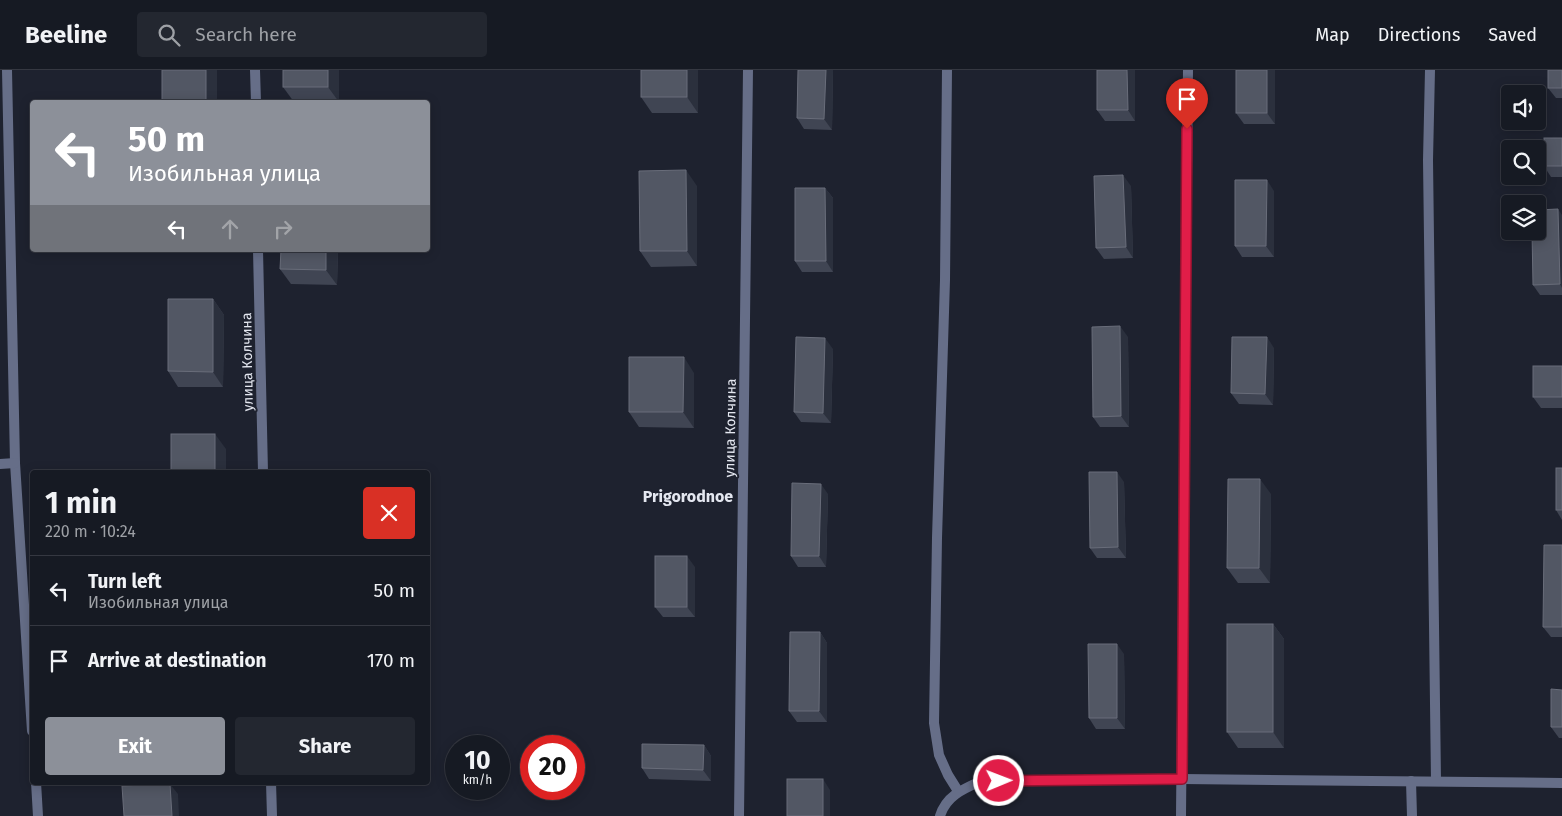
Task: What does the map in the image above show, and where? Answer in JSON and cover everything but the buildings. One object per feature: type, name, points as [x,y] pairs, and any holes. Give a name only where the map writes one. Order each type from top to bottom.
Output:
[{"type":"street","points":[[7,70],[15,463],[30,699]]},
{"type":"street","points":[[255,70],[256,100]]},
{"type":"street","name":"улица Колчина","points":[[739,816],[748,70]]},
{"type":"street","points":[[947,70],[945,280],[937,538],[934,723],[939,755],[958,791]]},
{"type":"street","points":[[1181,816],[1188,70]]},
{"type":"street","points":[[1430,70],[1428,160],[1436,781]]},
{"type":"street","name":"улица Колчина","points":[[258,252],[263,470]]},
{"type":"street","points":[[0,464],[15,463]]},
{"type":"street","points":[[940,816],[942,808],[958,791],[981,781],[1182,779],[1562,782]]},
{"type":"street","points":[[1411,781],[1412,816]]},
{"type":"street","points":[[36,785],[38,816]]},
{"type":"street","points":[[271,785],[272,816]]},
{"type":"district","name":"Prigorodnoe","points":[[688,496]]},
{"type":"route","points":[[999,781],[1182,779],[1187,129]]}]
